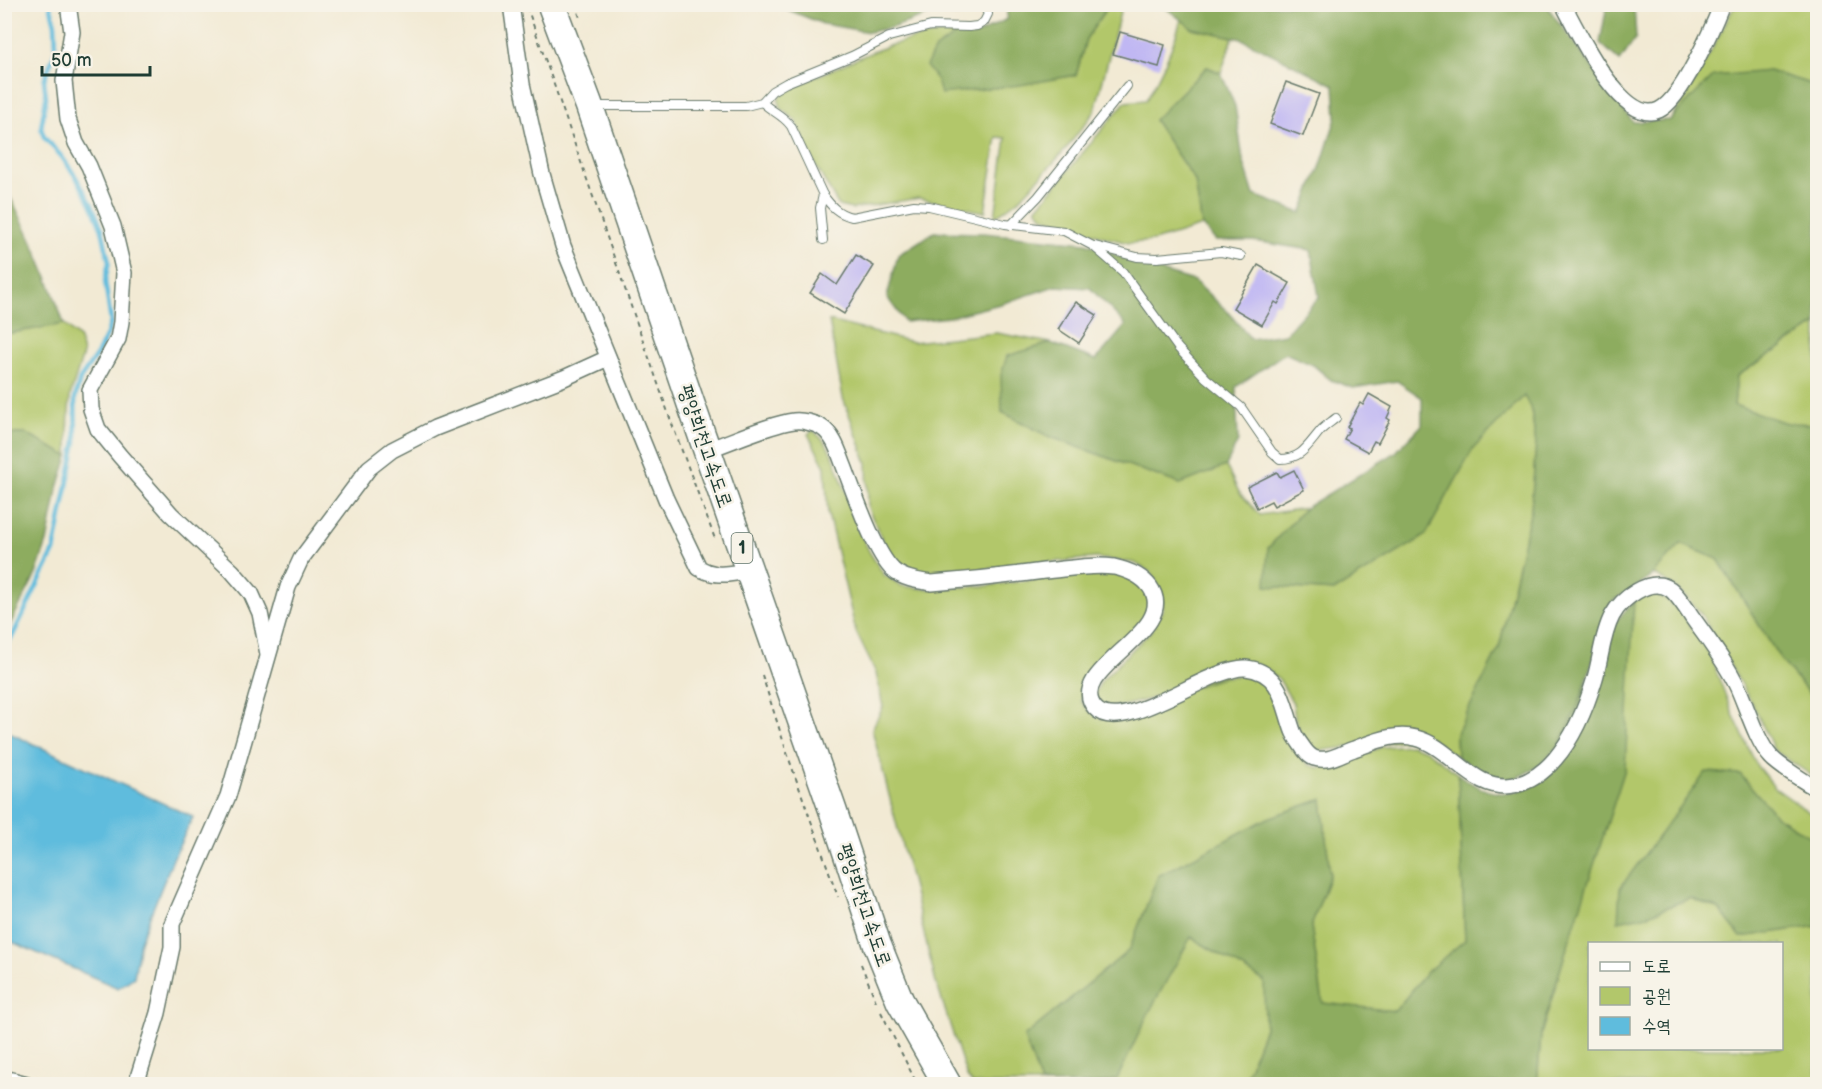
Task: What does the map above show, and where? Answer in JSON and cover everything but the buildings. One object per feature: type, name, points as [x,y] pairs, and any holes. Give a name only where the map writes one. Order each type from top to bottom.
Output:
[{"type":"highway","name":"평양희천고속도로","points":[[541,4],[682,426],[890,1005],[934,1084]]},
{"type":"highway","name":"평양희천고속도로","points":[[551,4],[589,105],[878,944],[900,1001],[947,1084]]},
{"type":"street","points":[[68,4],[72,32],[64,81],[68,118],[76,143],[89,166],[113,226],[124,273],[118,339],[90,390],[91,409],[98,429],[120,456],[171,514],[232,571],[251,593],[260,613],[268,656]]},
{"type":"street","points":[[511,4],[522,84],[542,174],[563,246],[666,499],[699,567],[716,575],[735,573]]},
{"type":"street","points":[[1563,4],[1590,55],[1618,92],[1634,108],[1647,112],[1659,110],[1670,102],[1679,90],[1722,4]]},
{"type":"street","points":[[136,1084],[158,1013],[172,947],[172,924],[228,796],[288,587],[301,559],[369,468],[392,450],[435,428],[564,378],[608,358]]},
{"type":"street","points":[[707,450],[774,426],[795,421],[822,428],[834,442],[867,525],[884,558],[894,570],[910,579],[932,584],[1086,567],[1115,567],[1136,574],[1154,591],[1154,616],[1092,682],[1088,694],[1092,705],[1100,712],[1129,713],[1185,692],[1221,672],[1245,668],[1263,673],[1274,683],[1282,696],[1294,733],[1307,754],[1314,758],[1329,760],[1352,749],[1396,736],[1414,737],[1439,749],[1469,773],[1488,784],[1507,786],[1520,784],[1546,769],[1557,757],[1566,745],[1584,710],[1596,677],[1608,624],[1613,614],[1631,595],[1644,588],[1657,585],[1670,589],[1724,663],[1737,685],[1762,744],[1772,758],[1818,790]]},
{"type":"street","points":[[4,1078],[27,1084]]},
{"type":"lane","points":[[589,105],[610,107],[746,106],[762,102],[772,91],[786,83],[852,56],[889,37],[931,26],[977,26],[984,22],[988,14],[982,4]]},
{"type":"lane","points":[[1011,225],[1045,189],[1127,86]]},
{"type":"lane","points":[[762,102],[784,117],[791,126],[823,195],[830,205],[842,215],[852,217],[914,205],[929,206],[1011,225],[1064,231],[1093,246],[1137,257],[1157,258],[1221,252],[1241,256]]},
{"type":"lane","points":[[823,195],[820,208],[823,240]]},
{"type":"lane","points":[[1093,246],[1123,272],[1178,348],[1206,378],[1241,407],[1272,452],[1280,459],[1291,459],[1301,453],[1323,428],[1336,418]]},
{"type":"path","points":[[526,4],[672,424],[716,542]]},
{"type":"path","points":[[760,668],[789,759],[841,904]]},
{"type":"path","points":[[860,959],[867,981],[891,1034],[917,1084]]},
{"type":"green space","points":[[776,5],[964,5],[969,15],[931,14],[894,27],[869,32],[823,24]]},
{"type":"green space","points":[[1007,5],[1109,5],[1086,39],[1076,75],[1020,85],[941,94],[937,80],[926,66],[935,49],[957,34],[976,35],[1007,19]]},
{"type":"green space","points":[[1109,5],[1122,5],[1095,111],[1065,150],[1021,198],[995,217],[1006,138],[997,137],[985,212],[919,198],[852,209],[839,206],[814,163],[796,121],[781,108],[778,98],[791,88],[873,52],[915,38],[936,35],[957,34],[935,49],[927,66],[937,80],[1076,76],[1086,39]]},
{"type":"green space","points":[[1162,5],[1546,5],[1633,122],[1670,120],[1713,76],[1769,71],[1817,86],[1817,324],[1737,376],[1734,405],[1786,423],[1817,424],[1817,703],[1781,660],[1718,559],[1681,544],[1647,580],[1614,600],[1574,719],[1558,747],[1539,766],[1513,780],[1491,778],[1457,757],[1456,735],[1499,648],[1531,510],[1536,444],[1531,409],[1524,396],[1473,449],[1425,536],[1334,591],[1266,586],[1268,548],[1305,508],[1395,453],[1422,425],[1422,398],[1397,381],[1353,388],[1331,380],[1313,365],[1285,353],[1236,387],[1238,441],[1226,466],[1180,484],[1048,436],[1002,412],[1001,375],[1007,356],[1051,343],[1096,360],[1126,325],[1090,288],[1055,286],[1004,303],[949,317],[905,322],[887,297],[898,255],[934,232],[984,233],[1086,243],[1147,267],[1194,281],[1227,311],[1251,339],[1285,334],[1319,297],[1311,250],[1253,241],[1216,241],[1202,226],[1195,181],[1154,120],[1207,67],[1221,73],[1235,106],[1243,160],[1254,195],[1301,213],[1321,165],[1336,118],[1334,85],[1242,39],[1192,28]]},
{"type":"green space","points":[[1607,5],[1634,5],[1636,38],[1620,61],[1600,43]]},
{"type":"green space","points":[[1735,5],[1817,5],[1817,86],[1769,71],[1670,120],[1699,74]]},
{"type":"green space","points":[[1181,19],[1192,28],[1233,37],[1221,73],[1207,67],[1154,120],[1195,181],[1202,226],[1154,241],[1129,243],[1044,217],[1036,209],[1125,102],[1146,100],[1166,61]]},
{"type":"green space","points":[[4,186],[22,219],[64,324],[5,334]]},
{"type":"green space","points":[[829,321],[913,342],[996,333],[1051,343],[1007,356],[1002,412],[1048,436],[1180,484],[1226,466],[1239,492],[1260,515],[1305,508],[1268,548],[1267,586],[1334,591],[1425,536],[1473,448],[1524,395],[1531,409],[1536,444],[1531,510],[1499,648],[1456,735],[1457,757],[1430,737],[1318,751],[1301,737],[1293,703],[1279,679],[1257,664],[1134,703],[1117,706],[1102,704],[1095,693],[1102,680],[1151,631],[1163,609],[1162,593],[1152,573],[1135,563],[1096,558],[940,575],[917,574],[897,567],[868,508],[867,463],[843,398]]},
{"type":"green space","points":[[64,324],[80,339],[83,354],[70,396],[68,456],[26,434],[5,434],[5,334]]},
{"type":"green space","points":[[1817,324],[1817,424],[1786,423],[1734,405],[1737,376]]},
{"type":"green space","points":[[813,430],[826,443],[835,460],[859,531],[870,553],[884,575],[902,586],[925,589],[986,586],[1092,572],[1120,575],[1138,582],[1147,592],[1150,602],[1145,620],[1083,685],[1081,701],[1089,711],[1101,719],[1224,677],[1244,675],[1261,682],[1273,693],[1294,749],[1309,765],[1320,768],[1382,747],[1411,745],[1426,750],[1458,774],[1465,940],[1428,971],[1395,1011],[1323,1004],[1311,926],[1330,875],[1322,800],[1158,876],[1130,950],[1025,1036],[1041,1084],[973,1084],[967,1077],[935,979],[872,729],[883,707],[876,673],[856,632],[828,514],[825,467],[808,434]]},
{"type":"green space","points":[[5,434],[26,434],[68,456],[57,491],[47,542],[36,574],[5,634]]},
{"type":"green space","points":[[1681,544],[1718,559],[1781,660],[1817,703],[1817,779],[1774,750],[1756,711],[1700,612],[1678,589],[1653,574]]},
{"type":"green space","points":[[1652,593],[1668,600],[1682,614],[1709,653],[1732,712],[1757,766],[1775,788],[1817,818],[1817,841],[1776,816],[1740,774],[1648,915],[1690,898],[1719,909],[1741,937],[1817,926],[1817,1084],[1537,1084],[1541,1034],[1565,954],[1634,601]]},
{"type":"green space","points":[[1634,601],[1625,769],[1541,1034],[1537,1084],[1243,1084],[1265,1028],[1264,981],[1191,937],[1148,1014],[1117,1079],[1095,1084],[1041,1084],[1024,1037],[1129,950],[1158,876],[1268,818],[1322,799],[1330,875],[1311,926],[1323,1003],[1395,1011],[1428,971],[1465,940],[1458,774],[1481,788],[1501,793],[1522,789],[1546,777],[1615,622]]},
{"type":"green space","points":[[1706,772],[1740,774],[1776,816],[1817,841],[1817,926],[1741,937],[1719,909],[1690,898],[1648,915],[1618,921],[1620,888]]},
{"type":"green space","points":[[1190,937],[1265,981],[1265,1028],[1243,1084],[1095,1084],[1117,1079],[1148,1014]]},
{"type":"water","points":[[5,731],[193,817],[173,859],[140,941],[134,977],[118,988],[5,939]]},
{"type":"waterway","points":[[4,648],[13,635],[54,551],[76,441],[75,398],[80,379],[98,353],[111,322],[105,281],[109,262],[102,229],[76,177],[44,137],[41,128],[46,98],[44,80],[56,49],[55,24],[50,4]]}]
